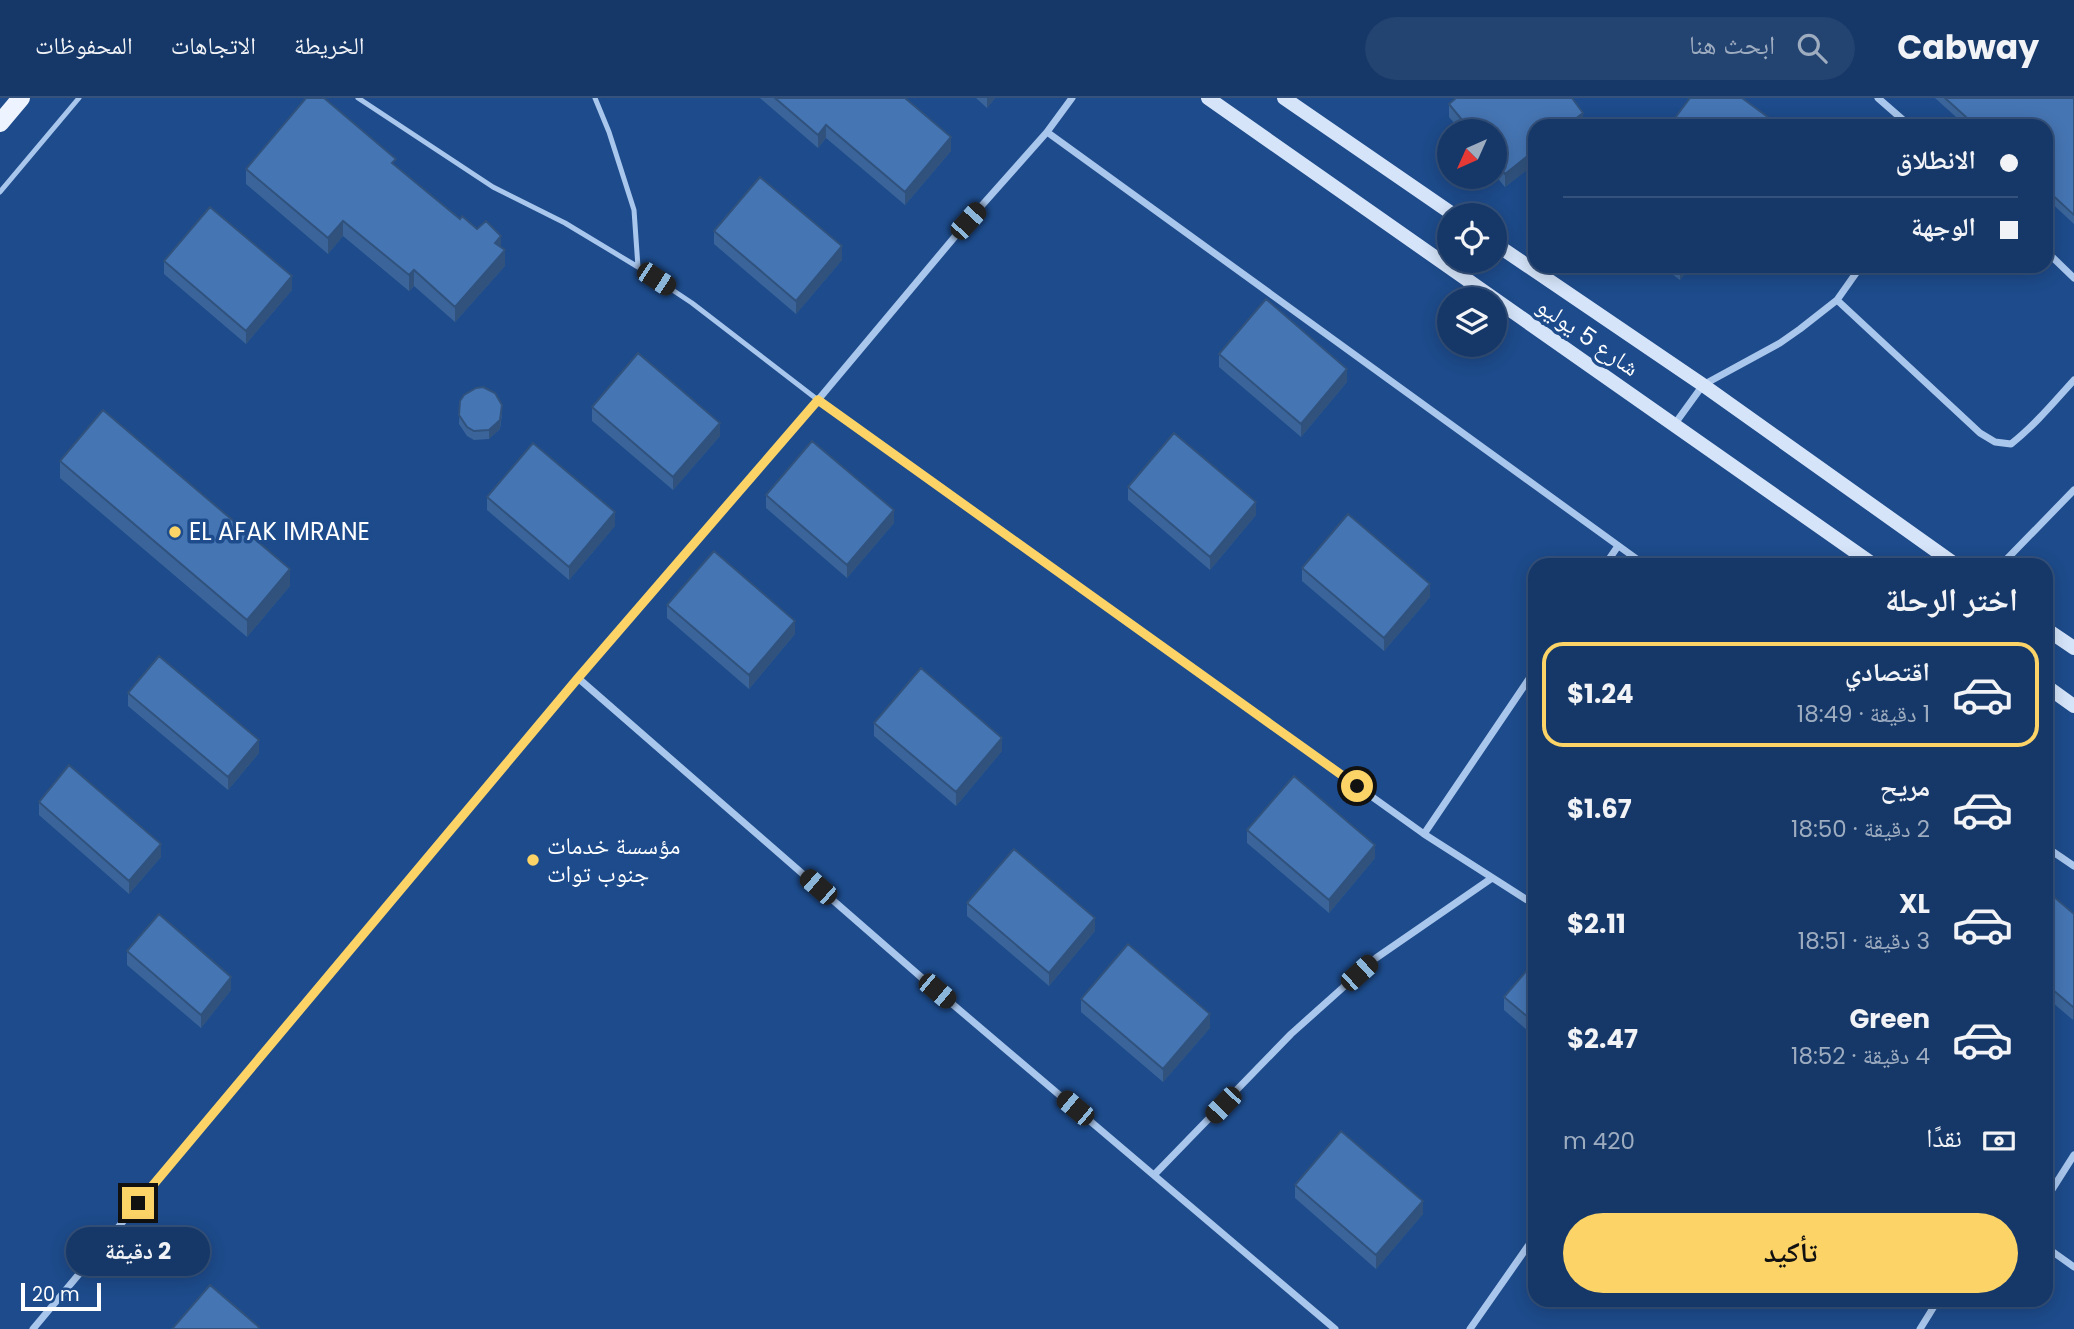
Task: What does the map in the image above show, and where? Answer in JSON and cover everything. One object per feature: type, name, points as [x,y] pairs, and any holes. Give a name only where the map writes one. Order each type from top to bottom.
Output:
[{"type":"main road","points":[[0,123],[21,98]]},
{"type":"main road","name":"شارع 5 يوليو","points":[[1208,98],[1864,558]]},
{"type":"main road","points":[[1284,98],[1437,203]]},
{"type":"main road","name":"شارع 5 يوليو","points":[[1507,252],[1528,266]]},
{"type":"main road","name":"شارع 5 يوليو","points":[[1538,273],[1946,558]]},
{"type":"main road","points":[[2053,634],[2074,649]]},
{"type":"main road","points":[[2053,691],[2074,706]]},
{"type":"street","points":[[33,1329],[578,678],[1047,132],[1072,98]]},
{"type":"street","points":[[1878,98],[1902,119]]},
{"type":"street","points":[[1047,132],[1634,558]]},
{"type":"street","points":[[2053,258],[2074,278]]},
{"type":"street","points":[[1674,425],[1703,386],[1780,343],[1837,300],[1856,273]]},
{"type":"street","points":[[1837,300],[1980,433],[1995,442],[2011,444],[2038,421],[2074,380]]},
{"type":"street","points":[[818,400],[1424,834],[1528,901]]},
{"type":"street","points":[[2008,558],[2074,490]]},
{"type":"street","points":[[1610,558],[1618,546]]},
{"type":"street","points":[[578,678],[937,991],[1335,1329]]},
{"type":"street","points":[[1424,834],[1528,680]]},
{"type":"street","points":[[2053,852],[2074,866]]},
{"type":"street","points":[[1154,1175],[1291,1034],[1376,958],[1492,878]]},
{"type":"street","points":[[2053,1188],[2074,1155]]},
{"type":"street","points":[[1470,1329],[1528,1246]]},
{"type":"street","points":[[2053,1252],[2074,1267]]},
{"type":"street","points":[[1920,1329],[1934,1307]]},
{"type":"lane","points":[[0,192],[79,98]]},
{"type":"lane","points":[[358,98],[493,187],[565,223],[638,267],[692,303],[818,400]]},
{"type":"lane","points":[[595,98],[610,132],[634,211],[638,267]]},
{"type":"building","points":[[306,98],[324,98],[396,159],[392,163],[460,219],[462,216],[477,229],[486,221],[501,236],[495,243],[505,250],[455,307],[414,270],[409,275],[343,221],[328,238],[246,169]]},
{"type":"building","points":[[775,98],[905,98],[951,137],[905,192],[826,125],[818,135]]},
{"type":"building","points":[[1456,98],[1572,98],[1583,113],[1575,119],[1528,119],[1528,156],[1507,172],[1507,119],[1461,119],[1449,104]]},
{"type":"building","points":[[1690,98],[1742,98],[1770,119],[1674,119]]},
{"type":"building","points":[[1945,98],[2074,98],[2074,215],[2053,196],[2053,119],[1968,119]]},
{"type":"building","points":[[760,177],[842,246],[796,301],[714,231]]},
{"type":"building","points":[[210,207],[292,276],[246,331],[164,261]]},
{"type":"building","points":[[1266,299],[1347,369],[1301,424],[1219,354]]},
{"type":"building","points":[[638,353],[720,423],[673,477],[592,407]]},
{"type":"building","points":[[483,387],[495,393],[502,405],[500,420],[489,430],[474,431],[467,427],[459,415],[460,401],[464,395]]},
{"type":"building","name":"EL AFAK IMRANE","points":[[103,410],[290,569],[247,620],[60,461]]},
{"type":"building","points":[[1174,433],[1256,502],[1210,557],[1128,487]]},
{"type":"building","points":[[812,441],[894,510],[847,565],[766,495]]},
{"type":"building","points":[[533,443],[615,512],[569,567],[487,497]]},
{"type":"building","points":[[1348,514],[1430,584],[1384,638],[1302,568]]},
{"type":"building","points":[[714,551],[795,621],[749,675],[667,605]]},
{"type":"building","points":[[159,656],[259,740],[228,777],[128,693]]},
{"type":"building","points":[[921,668],[1002,738],[956,792],[874,723]]},
{"type":"building","points":[[69,765],[161,844],[129,881],[39,802]]},
{"type":"building","points":[[1294,776],[1375,845],[1329,900],[1247,830]]},
{"type":"building","points":[[1014,849],[1095,918],[1049,973],[967,903]]},
{"type":"building","points":[[2053,896],[2074,914],[2073,1007],[2053,990]]},
{"type":"building","points":[[159,914],[231,977],[201,1015],[127,951]]},
{"type":"building","points":[[1128,944],[1210,1014],[1163,1069],[1081,999]]},
{"type":"building","points":[[1528,969],[1528,1017],[1504,997]]},
{"type":"building","points":[[1341,1131],[1423,1201],[1376,1255],[1295,1185]]},
{"type":"building","points":[[210,1285],[259,1327],[258,1329],[172,1329]]},
{"type":"place","name":"EL AFAK IMRANE","points":[[175,532]]},
{"type":"place","name":"مؤسسة خدمات جنوب توات","points":[[533,860]]},
{"type":"route","points":[[138,1203],[578,678],[818,400],[1357,786]]}]
